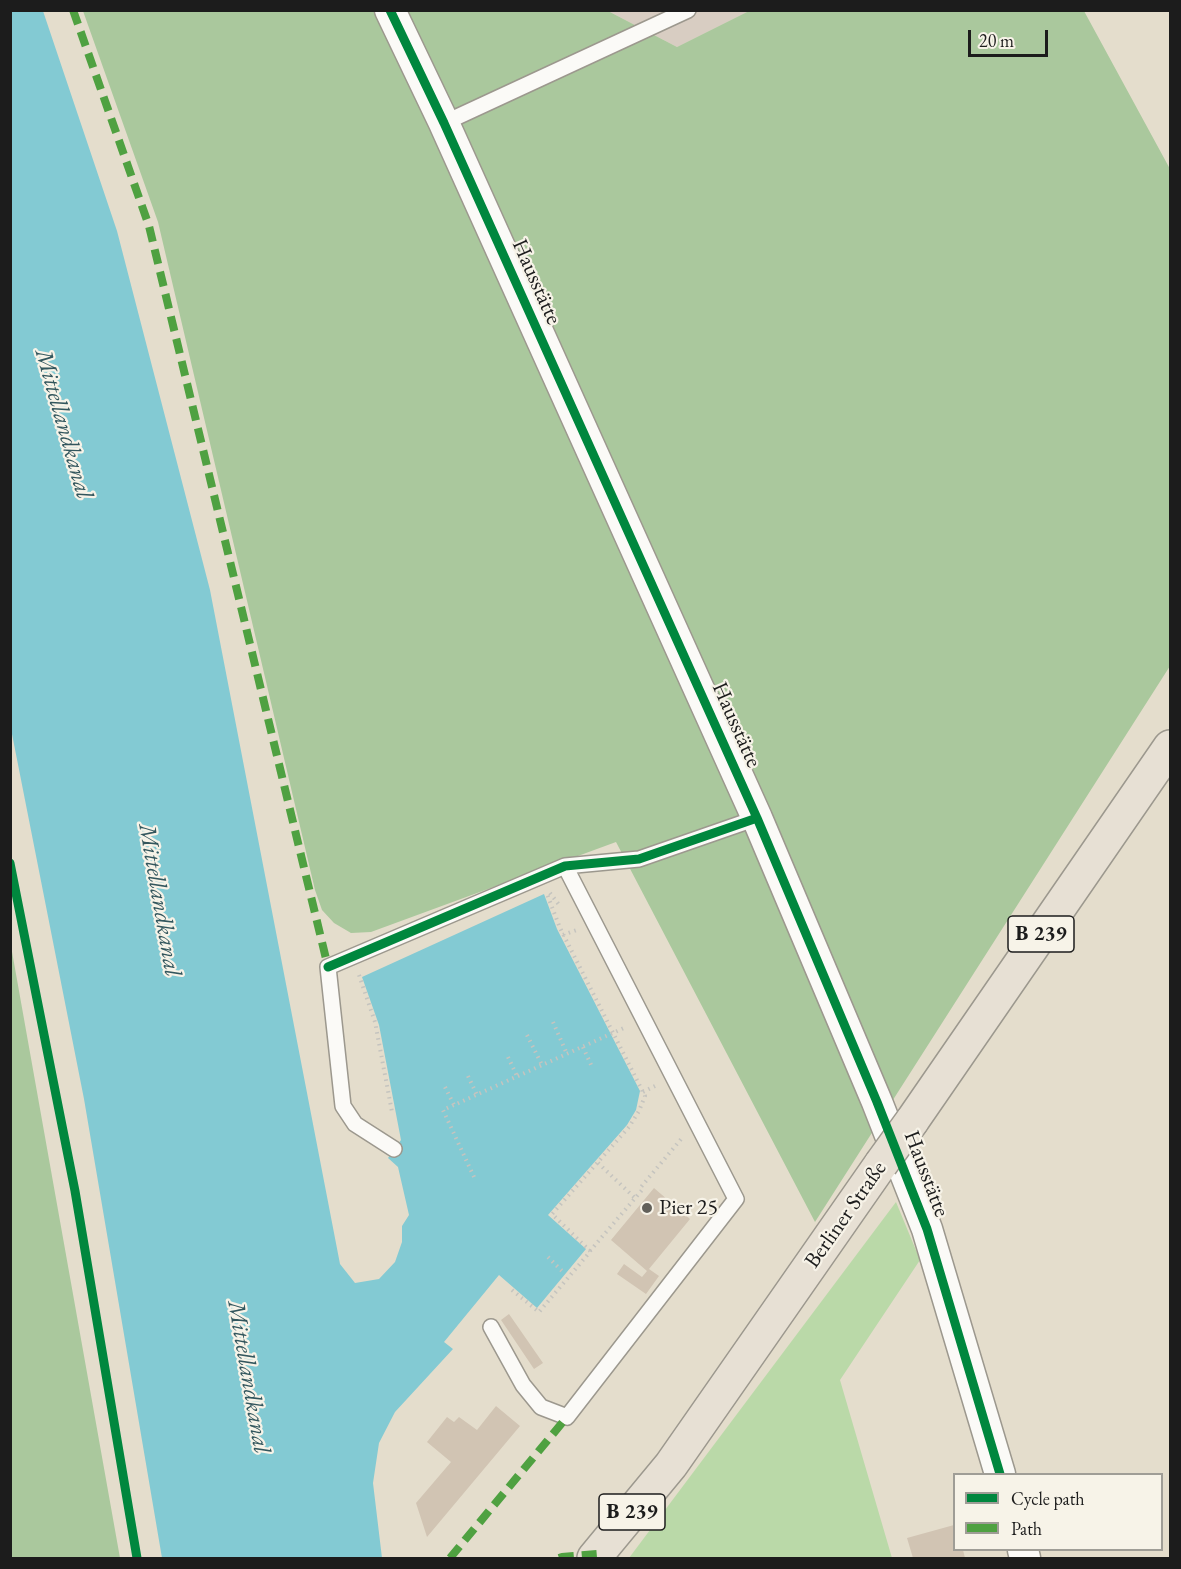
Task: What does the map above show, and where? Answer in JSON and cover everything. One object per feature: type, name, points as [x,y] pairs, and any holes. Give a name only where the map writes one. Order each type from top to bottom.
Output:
[{"type":"main road","name":"Berliner Straße","points":[[594,1558],[671,1465],[1170,747]]},
{"type":"street","name":"Hausstätte","points":[[390,10],[444,123],[757,818],[877,1102],[927,1229],[1000,1473]]},
{"type":"lane","points":[[444,123],[688,10]]},
{"type":"lane","points":[[394,1149],[355,1124],[343,1106],[328,967],[565,866],[639,859],[757,818]]},
{"type":"lane","points":[[491,1327],[523,1385],[541,1407],[567,1417],[736,1199],[565,866]]},
{"type":"path","points":[[562,908],[546,890],[563,935],[645,1096],[629,1127],[552,1214],[590,1251]]},
{"type":"path","points":[[563,935],[575,928],[582,939]]},
{"type":"path","points":[[360,974],[358,977],[375,1022],[392,1112]]},
{"type":"path","points":[[622,1017],[631,1036]]},
{"type":"path","points":[[553,1022],[567,1054]]},
{"type":"path","points":[[474,1177],[443,1110],[623,1029]]},
{"type":"path","points":[[527,1035],[542,1065]]},
{"type":"path","points":[[583,1047],[592,1067]]},
{"type":"path","points":[[508,1058],[517,1077]]},
{"type":"path","points":[[468,1076],[477,1095]]},
{"type":"path","points":[[643,1092],[655,1086],[651,1076]]},
{"type":"path","points":[[445,1087],[454,1105]]},
{"type":"path","points":[[512,1290],[539,1312],[642,1190],[641,1187],[697,1123]]},
{"type":"path","points":[[598,1163],[635,1198]]},
{"type":"path","points":[[548,1257],[565,1274]]},
{"type":"shaded area","points":[[608,11],[749,11],[677,47]]},
{"type":"green space","points":[[83,11],[608,11],[677,47],[749,11],[1084,11],[1170,169],[1170,666],[815,1222],[616,842],[371,932],[351,933],[334,923],[322,910],[315,890],[158,222]]},
{"type":"green space","points":[[11,946],[120,1558],[11,1558]]},
{"type":"green space","points":[[896,1202],[920,1260],[840,1380],[892,1558],[629,1558]]},
{"type":"water","name":"Mittellandkanal","points":[[10,11],[43,11],[117,231],[210,590],[340,1264],[355,1283],[379,1279],[395,1262],[402,1242],[402,1226],[409,1215],[398,1167],[388,1158],[401,1140],[379,1025],[362,977],[544,894],[557,929],[640,1091],[636,1110],[627,1125],[548,1215],[586,1249],[537,1308],[499,1275],[444,1342],[453,1349],[395,1412],[379,1443],[373,1483],[382,1558],[162,1558],[84,1099],[11,729]]},
{"type":"building","points":[[654,1188],[690,1219],[649,1269],[659,1276],[646,1294],[617,1274],[624,1264],[642,1277],[647,1271],[611,1240]]},
{"type":"building","points":[[509,1314],[543,1363],[534,1369],[501,1320]]},
{"type":"building","points":[[496,1406],[520,1426],[427,1537],[416,1503],[451,1462],[427,1442],[447,1417],[454,1422],[459,1417],[477,1430]]},
{"type":"building","points":[[953,1525],[953,1551],[963,1551],[965,1558],[913,1558],[907,1538]]},
{"type":"marked path","points":[[73,10],[149,226],[328,967]]},
{"type":"marked path","points":[[450,1558],[567,1417]]},
{"type":"marked path","points":[[559,1558],[597,1554]]},
{"type":"cycle path","points":[[390,10],[444,123],[757,818],[877,1102],[927,1229],[1000,1473]]},
{"type":"cycle path","points":[[328,967],[565,866],[639,859],[757,818]]},
{"type":"cycle path","points":[[10,863],[75,1191],[137,1558]]},
{"type":"place","name":"Pier 25","points":[[647,1208]]}]
